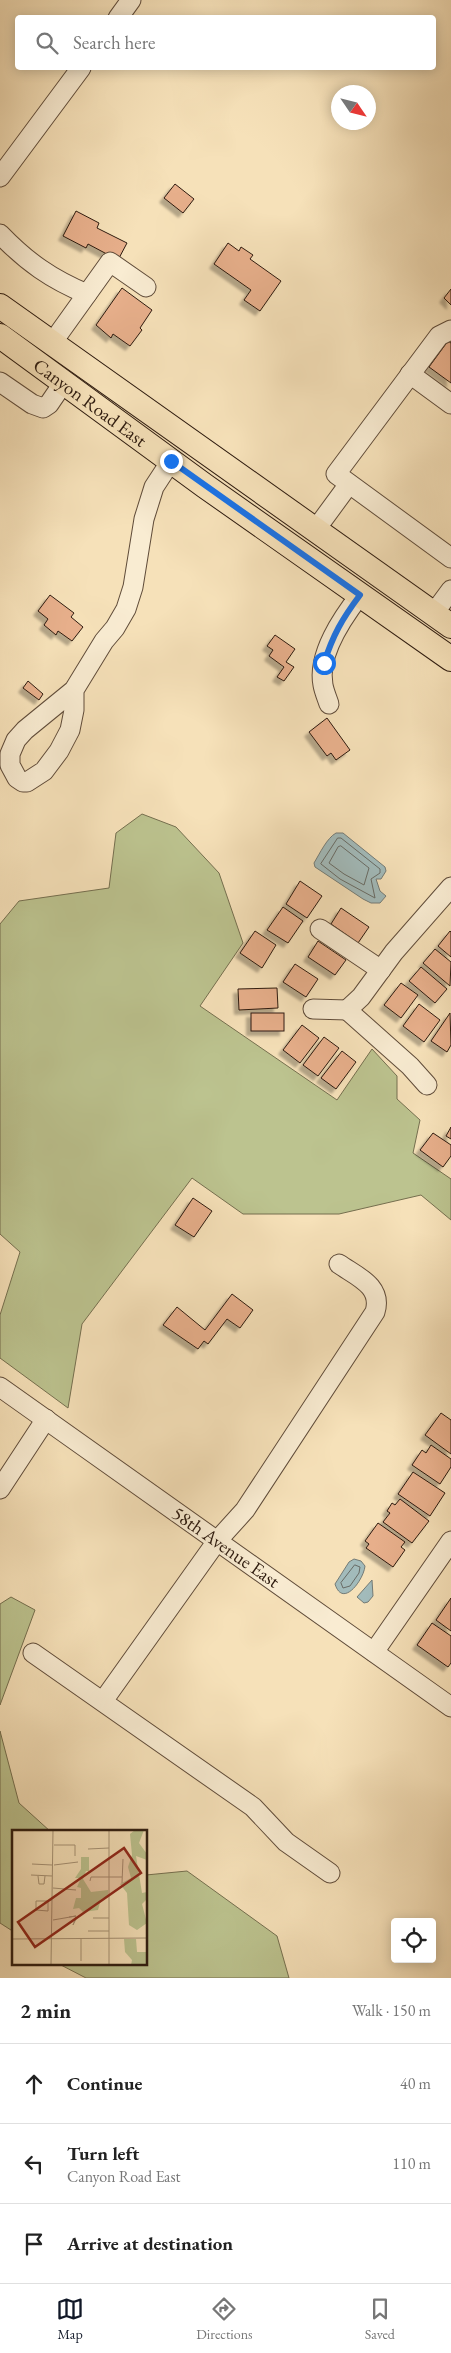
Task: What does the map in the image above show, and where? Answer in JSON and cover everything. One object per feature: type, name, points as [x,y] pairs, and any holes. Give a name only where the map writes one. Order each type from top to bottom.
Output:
[{"type":"main road","name":"Canyon Road East","points":[[0,306],[442,620]]},
{"type":"main road","name":"Canyon Road East","points":[[0,336],[171,461],[451,659]]},
{"type":"street","points":[[120,15],[131,0]]},
{"type":"street","points":[[0,177],[80,70]]},
{"type":"street","points":[[0,234],[38,268],[57,281],[87,294]]},
{"type":"street","points":[[52,343],[110,262],[146,287]]},
{"type":"street","points":[[451,330],[439,336],[336,474],[451,558]]},
{"type":"street","points":[[410,374],[451,404]]},
{"type":"street","points":[[0,382],[32,404],[43,408],[49,404],[64,382]]},
{"type":"street","points":[[74,690],[74,710],[70,730],[59,751],[44,772],[27,782],[23,782],[17,778],[5,763],[16,740],[25,730],[74,690],[104,641],[116,628],[133,588],[144,519],[154,487],[171,461]]},
{"type":"street","points":[[316,529],[349,484]]},
{"type":"street","points":[[442,620],[451,590]]},
{"type":"street","points":[[329,704],[322,683],[324,663],[332,637],[342,618],[360,595]]},
{"type":"street","points":[[347,1010],[361,997],[381,970],[451,887]]},
{"type":"street","points":[[320,929],[381,970]]},
{"type":"street","points":[[313,1009],[347,1010],[410,1066],[427,1086]]},
{"type":"street","points":[[103,1701],[217,1541],[245,1510],[375,1312],[375,1294],[370,1285],[339,1264]]},
{"type":"street","name":"58th Avenue East","points":[[0,1388],[451,1706]]},
{"type":"street","points":[[0,1489],[46,1419]]},
{"type":"street","points":[[374,1652],[451,1541]]},
{"type":"street","points":[[33,1653],[253,1807],[286,1842],[330,1873]]},
{"type":"green space","points":[[142,814],[176,827],[219,873],[243,943],[200,1006],[337,1100],[372,1049],[397,1076],[397,1099],[420,1120],[413,1153],[451,1179],[451,1220],[421,1195],[339,1214],[243,1214],[192,1178],[82,1324],[68,1408],[0,1358],[0,1315],[20,1252],[0,1234],[0,924],[19,901],[109,888],[116,833]]},
{"type":"green space","points":[[11,1597],[35,1610],[0,1705],[0,1604]]},
{"type":"green space","points":[[0,1731],[19,1803],[49,1830],[12,1830],[12,1931],[0,1923]]},
{"type":"green space","points":[[187,1871],[277,1936],[289,1978],[86,1978],[63,1966],[148,1966],[148,1875]]},
{"type":"water","points":[[336,833],[343,833],[385,867],[386,871],[381,879],[376,879],[380,891],[386,896],[380,903],[371,903],[363,899],[315,867],[314,863],[324,846]]},
{"type":"water","points":[[354,1559],[361,1561],[365,1566],[364,1572],[353,1589],[343,1594],[335,1584],[349,1562]]},
{"type":"water","points":[[372,1580],[373,1596],[368,1602],[364,1603],[357,1597]]},
{"type":"building","points":[[175,184],[194,199],[183,213],[164,198]]},
{"type":"building","points":[[76,211],[99,223],[97,228],[127,243],[118,260],[88,244],[86,248],[63,236]]},
{"type":"building","points":[[228,243],[239,251],[241,247],[253,255],[250,259],[281,281],[260,311],[244,300],[251,290],[214,264]]},
{"type":"building","points":[[122,288],[152,310],[140,328],[142,330],[130,346],[113,334],[111,338],[96,325]]},
{"type":"building","points":[[451,289],[451,305],[444,298]]},
{"type":"building","points":[[448,341],[451,343],[451,383],[429,367]]},
{"type":"building","points":[[50,595],[74,613],[71,617],[83,627],[72,641],[58,631],[56,635],[44,625],[48,619],[38,611]]},
{"type":"building","points":[[275,635],[295,649],[286,662],[294,667],[284,681],[277,677],[284,667],[269,656],[273,650],[267,646]]},
{"type":"building","points":[[28,681],[43,694],[39,700],[23,688]]},
{"type":"building","points":[[327,718],[350,750],[336,760],[331,753],[327,756],[309,732]]},
{"type":"building","points":[[300,881],[322,896],[307,918],[286,904]]},
{"type":"building","points":[[283,907],[303,921],[288,943],[267,930]]},
{"type":"building","points":[[341,908],[369,927],[358,943],[331,924]]},
{"type":"building","points":[[255,931],[276,945],[262,968],[240,953]]},
{"type":"building","points":[[451,932],[451,957],[438,946]]},
{"type":"building","points":[[318,941],[346,960],[335,975],[308,957]]},
{"type":"building","points":[[435,949],[451,962],[450,986],[423,963]]},
{"type":"building","points":[[295,964],[318,979],[306,997],[283,982]]},
{"type":"building","points":[[421,967],[447,989],[435,1003],[409,981]]},
{"type":"building","points":[[401,983],[418,995],[401,1018],[384,1005]]},
{"type":"building","points":[[277,988],[278,1008],[239,1010],[238,989]]},
{"type":"building","points":[[419,1004],[440,1020],[424,1042],[403,1026]]},
{"type":"building","points":[[251,1013],[284,1013],[284,1031],[251,1031]]},
{"type":"building","points":[[450,1013],[451,1045],[447,1052],[431,1041]]},
{"type":"building","points":[[302,1025],[319,1038],[300,1063],[283,1050]]},
{"type":"building","points":[[324,1037],[339,1048],[318,1076],[303,1065]]},
{"type":"building","points":[[342,1051],[356,1062],[336,1089],[321,1078]]},
{"type":"building","points":[[451,1127],[451,1139],[446,1136]]},
{"type":"building","points":[[433,1133],[451,1145],[451,1156],[443,1167],[420,1150]]},
{"type":"building","points":[[193,1198],[212,1211],[194,1237],[175,1225]]},
{"type":"building","points":[[232,1294],[253,1310],[240,1328],[227,1319],[208,1344],[204,1341],[198,1349],[163,1325],[177,1307],[205,1330]]},
{"type":"building","points":[[441,1413],[451,1420],[451,1454],[425,1435]]},
{"type":"building","points":[[431,1445],[451,1459],[451,1467],[440,1484],[412,1465],[422,1450],[426,1453]]},
{"type":"building","points":[[413,1472],[445,1493],[430,1516],[398,1494]]},
{"type":"building","points":[[400,1499],[429,1521],[412,1543],[383,1522],[390,1513],[387,1511],[392,1503],[395,1505]]},
{"type":"building","points":[[378,1523],[405,1542],[401,1547],[405,1550],[393,1567],[366,1548],[369,1544],[365,1541]]},
{"type":"building","points":[[451,1598],[451,1631],[436,1620]]},
{"type":"building","points":[[432,1623],[451,1636],[451,1663],[448,1667],[417,1645]]},
{"type":"route","points":[[171,461],[360,595],[342,618],[332,637],[324,663]]}]
